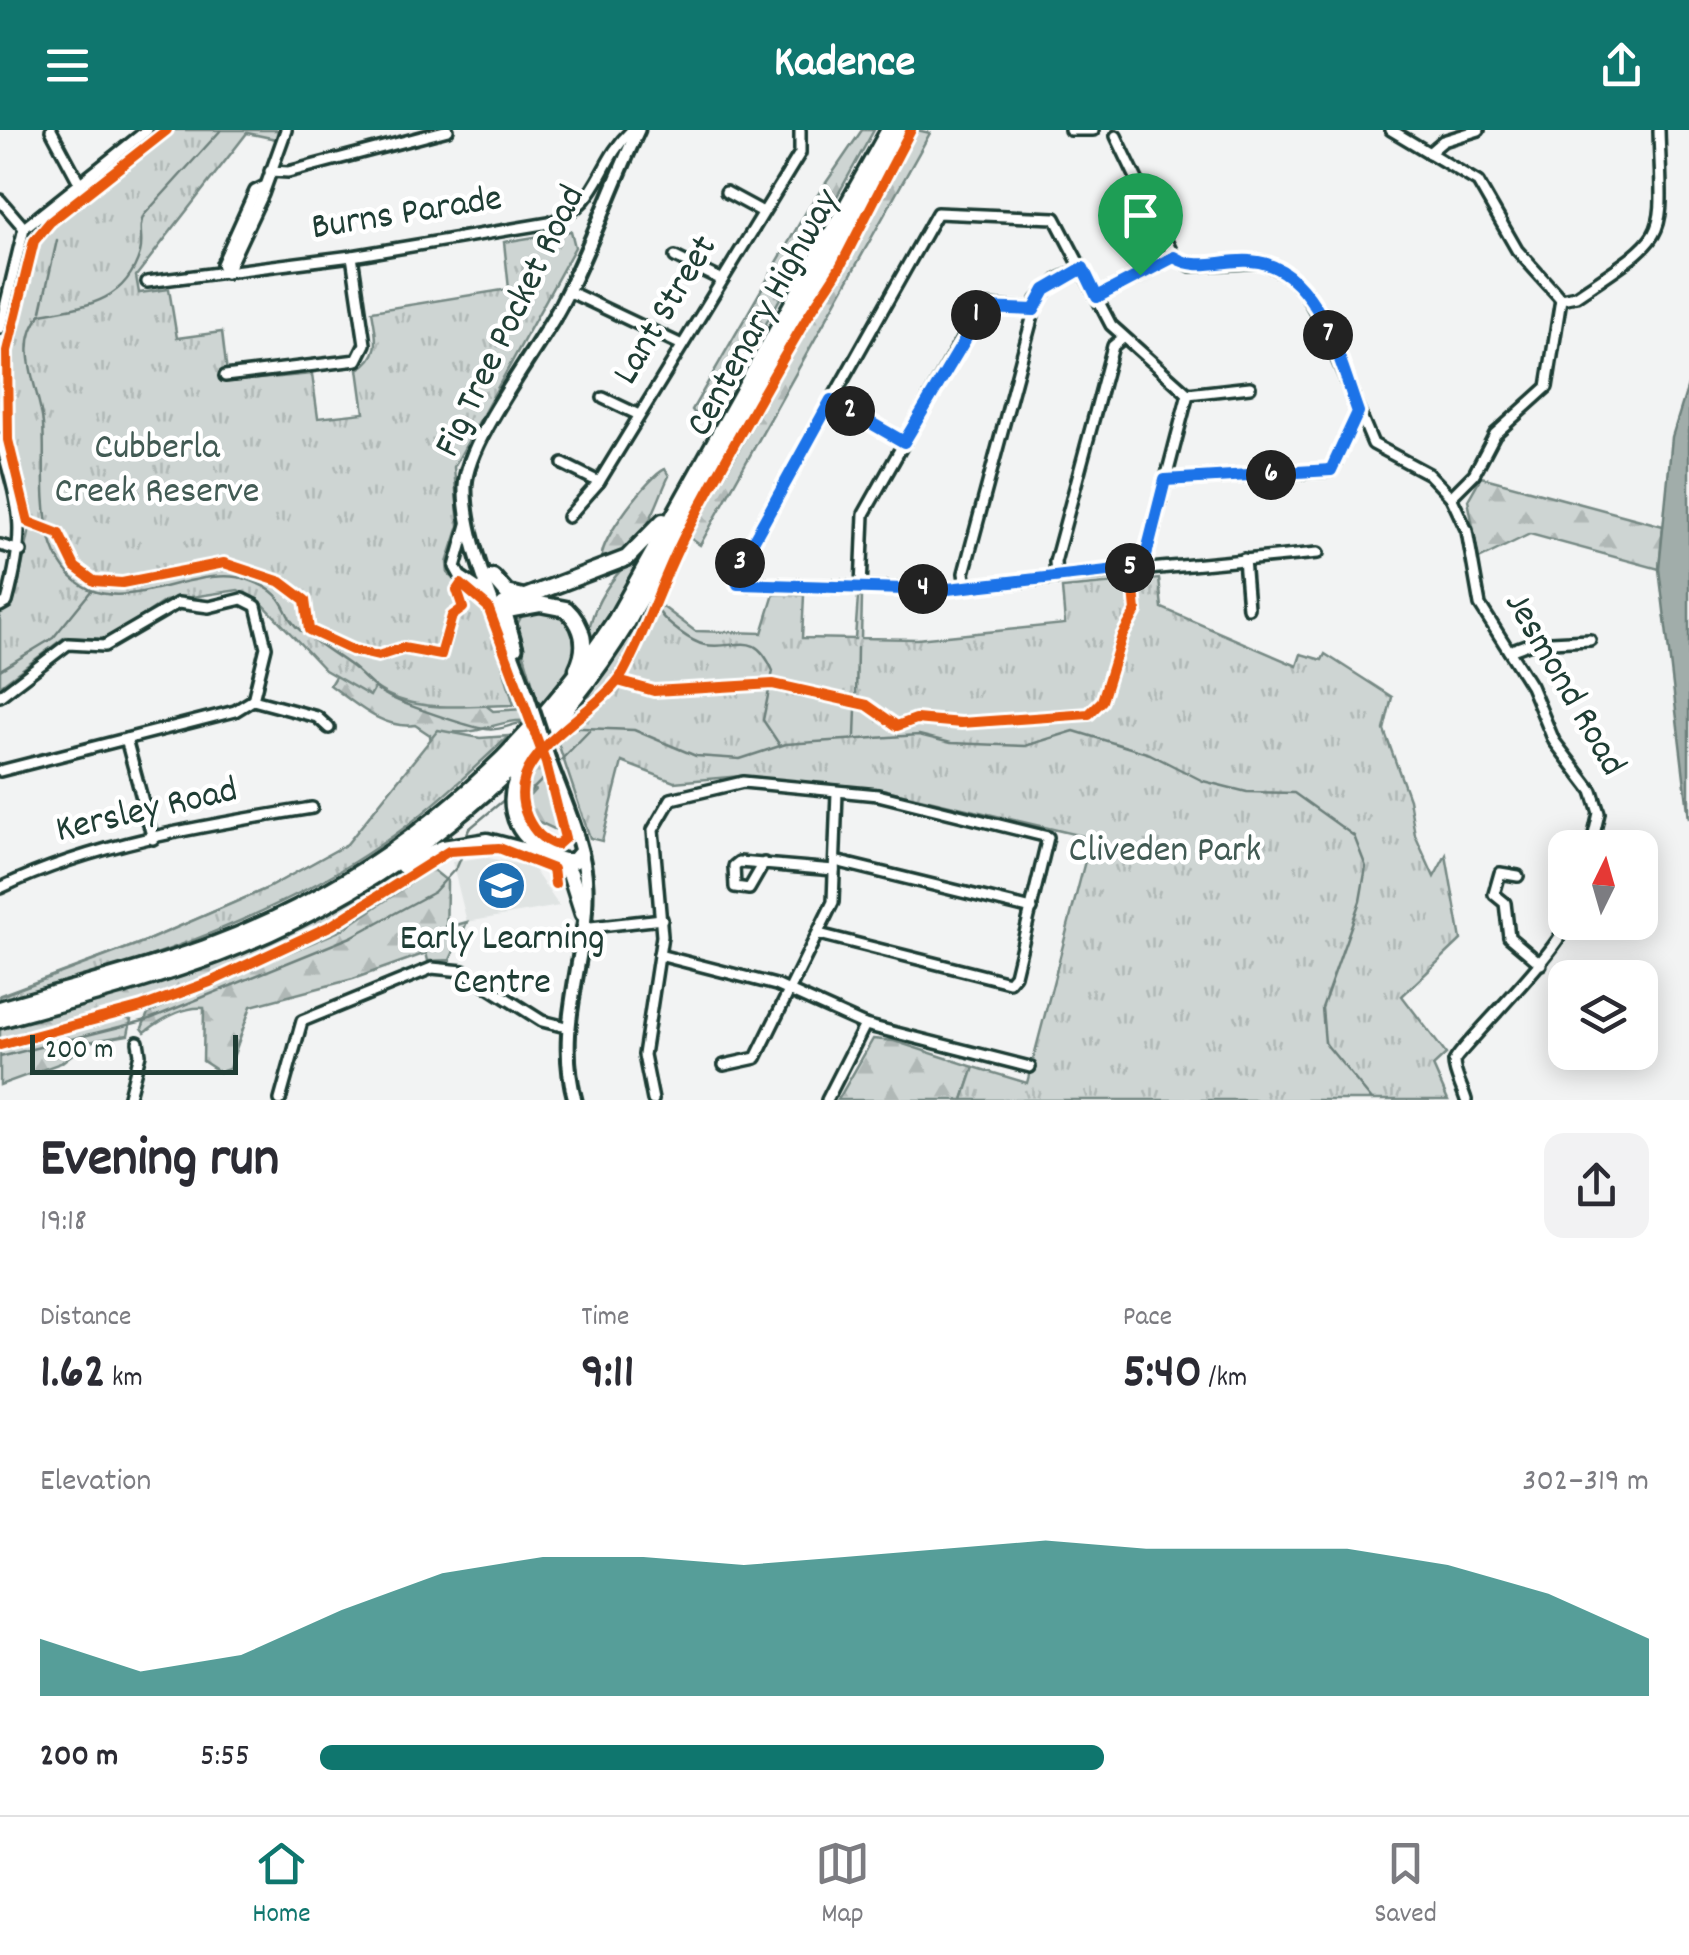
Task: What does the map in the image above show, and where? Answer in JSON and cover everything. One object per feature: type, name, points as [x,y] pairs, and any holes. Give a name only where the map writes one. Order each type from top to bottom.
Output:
[{"type":"highway","name":"Centenary Highway","points":[[554,716],[616,620],[890,130]]},
{"type":"highway","name":"Centenary Highway","points":[[0,1009],[178,957],[298,906],[428,824],[584,689],[627,623],[903,130]]},
{"type":"highway","points":[[503,610],[523,598],[626,558],[663,521],[703,462]]},
{"type":"highway","points":[[494,577],[501,588],[523,598]]},
{"type":"highway","points":[[503,610],[552,605],[576,619],[584,644],[576,679]]},
{"type":"highway","name":"Centenary Highway","points":[[0,1020],[219,954],[290,923],[371,878],[450,822],[532,750],[541,730]]},
{"type":"highway","points":[[532,750],[512,794],[518,828],[548,851],[580,854]]},
{"type":"highway","points":[[371,878],[443,848],[472,842],[501,842],[572,862],[580,854]]},
{"type":"highway","points":[[546,857],[569,870],[582,921]]},
{"type":"main road","name":"Fig Tree Pocket Road","points":[[503,610],[469,516],[465,482],[471,460],[568,291],[635,130]]},
{"type":"main road","name":"Fig Tree Pocket Road","points":[[477,546],[494,577],[521,677],[586,882],[566,1027],[566,1070],[575,1100]]},
{"type":"street","points":[[51,130],[80,184]]},
{"type":"street","points":[[0,328],[24,228],[147,130]]},
{"type":"street","points":[[226,273],[286,130]]},
{"type":"street","points":[[270,171],[288,172],[448,130]]},
{"type":"street","name":"Burns Parade","points":[[148,282],[352,256],[548,223],[574,213],[588,200],[635,130]]},
{"type":"street","name":"Lant Street","points":[[568,516],[599,482],[800,153],[800,130]]},
{"type":"street","points":[[1070,130],[1094,130]]},
{"type":"street","points":[[1105,130],[1121,133],[1174,257],[1191,266],[1262,262],[1288,275],[1303,289],[1322,323],[1373,444],[1429,474],[1451,496],[1474,474],[1495,434],[1546,387],[1561,299]]},
{"type":"street","points":[[1391,130],[1478,182],[1517,250],[1561,299]]},
{"type":"street","points":[[1429,153],[1442,141],[1478,130]]},
{"type":"street","points":[[1561,299],[1576,296],[1653,241],[1664,211],[1659,130]]},
{"type":"street","points":[[726,192],[764,212]]},
{"type":"street","points":[[0,200],[24,228]]},
{"type":"street","points":[[1250,387],[1188,394],[1122,338],[1054,218],[938,214],[734,576],[738,584],[966,586],[1318,553]]},
{"type":"street","points":[[225,376],[357,360],[365,344],[352,256]]},
{"type":"street","points":[[675,257],[720,279]]},
{"type":"street","points":[[1097,297],[1174,257]]},
{"type":"street","points":[[966,586],[964,573],[1034,310],[1045,290],[1083,268]]},
{"type":"street","points":[[568,291],[682,345]]},
{"type":"street","points":[[860,588],[864,514],[977,314],[988,306],[1034,310]]},
{"type":"street","points":[[1056,575],[1055,562],[1113,346],[1122,338]]},
{"type":"street","points":[[1143,567],[1188,394]]},
{"type":"street","points":[[603,398],[639,415]]},
{"type":"street","points":[[831,400],[904,442]]},
{"type":"street","points":[[1165,480],[1331,470],[1358,412]]},
{"type":"street","points":[[0,439],[22,520],[20,550],[7,602],[0,606]]},
{"type":"street","points":[[562,464],[599,482]]},
{"type":"street","name":"Jesmond Road","points":[[1451,496],[1467,531],[1480,605],[1539,702],[1554,741],[1592,791],[1599,814],[1596,830]]},
{"type":"street","points":[[469,516],[454,563],[460,576],[503,610]]},
{"type":"street","points":[[0,545],[20,550]]},
{"type":"street","points":[[458,548],[477,546]]},
{"type":"street","points":[[1244,559],[1248,608]]},
{"type":"street","points":[[0,695],[68,644],[104,646],[167,606],[209,607],[242,599],[256,606],[266,647],[253,700],[236,711],[0,771]]},
{"type":"street","points":[[1510,651],[1531,643],[1590,640]]},
{"type":"street","points":[[253,700],[318,717],[329,728]]},
{"type":"street","points":[[126,739],[153,839]]},
{"type":"street","points":[[653,1100],[644,1055],[662,920],[654,830],[670,798],[744,782],[916,802],[1048,837],[1032,909],[1009,982],[819,934]]},
{"type":"street","points":[[724,1065],[756,1058],[819,934],[832,902],[837,792]]},
{"type":"street","name":"Kersley Road","points":[[0,888],[37,869],[218,821],[312,808]]},
{"type":"street","points":[[764,863],[834,866],[1032,909]]},
{"type":"street","points":[[1518,876],[1500,873],[1494,894],[1504,903],[1509,937],[1542,964]]},
{"type":"street","points":[[582,921],[662,920]]},
{"type":"street","points":[[1466,1100],[1456,1070],[1457,1054],[1542,964],[1557,940]]},
{"type":"street","points":[[659,955],[789,989],[865,1025],[1030,1067]]},
{"type":"street","points":[[280,1100],[302,1021],[426,969],[463,971],[542,1020],[566,1027]]},
{"type":"street","points":[[827,1100],[865,1025]]},
{"type":"street","points":[[128,1100],[140,1054],[138,1042]]},
{"type":"shaded area","points":[[1689,382],[1689,819],[1659,569],[1672,437]]},
{"type":"shaded area","name":"Early Learning Centre","points":[[484,857],[532,867],[559,906],[467,922],[452,862]]},
{"type":"green space","name":"Cubberla Creek Reserve","points":[[160,130],[278,130],[276,139],[247,133],[136,276],[139,293],[169,289],[177,338],[222,332],[228,382],[312,374],[318,418],[364,413],[358,369],[374,351],[372,311],[509,289],[504,242],[571,231],[575,247],[454,467],[459,526],[447,563],[448,574],[487,613],[514,705],[424,705],[406,702],[375,687],[370,696],[325,670],[261,602],[238,590],[165,601],[108,639],[65,637],[0,686],[0,613],[16,595],[31,524],[2,384],[32,233]]},
{"type":"green space","points":[[862,130],[874,130],[739,372],[717,404],[695,414],[692,410],[806,212]]},
{"type":"green space","points":[[917,130],[930,133],[700,545],[690,538]]},
{"type":"green space","points":[[665,469],[669,476],[638,539],[617,554],[602,557],[609,537],[627,509]]},
{"type":"green space","points":[[1481,477],[1663,526],[1659,569],[1530,534],[1479,559],[1468,500]]},
{"type":"green space","points":[[649,541],[652,543],[588,655],[591,621],[604,592]]},
{"type":"green space","name":"Cliveden Park","points":[[1159,579],[1162,608],[1297,666],[1301,654],[1322,660],[1325,654],[1392,697],[1384,730],[1409,799],[1415,835],[1434,877],[1446,855],[1461,940],[1402,996],[1446,1054],[1433,1066],[1448,1100],[963,1100],[974,1067],[1027,1083],[1091,838],[886,790],[741,776],[674,782],[622,762],[602,841],[590,838],[558,743],[581,714],[625,675],[659,604],[695,631],[762,633],[774,594],[804,595],[802,638],[855,639],[858,597],[862,597],[861,638],[917,639],[1065,624],[1062,588]]},
{"type":"green space","points":[[651,601],[616,678],[586,701],[645,603]]},
{"type":"green space","points":[[541,610],[565,616],[580,639],[573,669],[540,709],[516,627],[522,615]]},
{"type":"green space","points":[[343,663],[478,699],[493,711],[523,709],[529,721],[453,732],[414,821],[333,874],[134,963],[0,1006],[0,995],[146,941],[268,888],[348,844],[431,745],[430,735],[415,725],[381,719],[330,685]]},
{"type":"green space","points":[[438,730],[480,738],[509,736],[397,833],[337,873],[196,939],[0,1006],[0,996],[146,941],[268,888],[347,844]]},
{"type":"green space","points":[[542,761],[560,824],[556,830],[535,820],[525,801],[535,790],[526,786],[533,767]]},
{"type":"green space","points":[[408,866],[409,870],[331,923],[209,980],[141,1005],[44,1032],[25,1031],[0,1041],[0,1027],[280,936]]},
{"type":"green space","points":[[432,869],[447,881],[446,946],[353,979],[251,1006],[229,1069],[220,1072],[203,1061],[204,1008],[181,1011],[145,1032],[142,1028],[148,1013],[342,930]]},
{"type":"green space","points":[[467,922],[450,960],[428,961],[424,944],[431,932]]},
{"type":"green space","points":[[131,1020],[128,1035],[88,1042],[61,1063],[0,1085],[0,1051],[69,1029]]},
{"type":"green space","points":[[873,1039],[894,1041],[974,1067],[963,1100],[838,1100]]},
{"type":"waterway","points":[[221,130],[144,215],[140,253],[124,282],[101,299],[41,314],[33,327],[29,354],[43,424],[46,516],[59,560],[72,577],[91,590],[109,594],[148,591],[211,577],[249,580],[279,598],[301,631],[386,695],[478,728],[492,730],[530,723]]},
{"type":"waterway","points":[[41,311],[57,240]]},
{"type":"waterway","points":[[0,670],[53,638],[91,591]]},
{"type":"waterway","points":[[659,612],[699,643],[745,644],[759,650],[773,671],[763,720],[779,744]]},
{"type":"waterway","points":[[856,700],[857,648]]},
{"type":"waterway","points":[[855,736],[856,708]]},
{"type":"waterway","points":[[557,727],[634,730],[696,756],[740,759],[786,744],[919,735],[951,743],[1025,746],[1074,731],[1150,754],[1203,781],[1247,792],[1294,793],[1354,836],[1366,867],[1360,901],[1322,1008],[1325,1043],[1372,1100]]},
{"type":"waterway","points":[[560,761],[590,730]]},
{"type":"waterway","points":[[528,794],[542,780]]},
{"type":"waterway","points":[[465,839],[469,829],[505,799]]},
{"type":"waterway","points":[[0,1057],[147,1020],[351,937],[434,892],[457,867],[463,853]]},
{"type":"cycle path","points":[[167,130],[50,222],[34,241],[7,351],[8,440],[28,522],[59,534],[75,567],[94,581],[122,583],[224,563],[281,582],[305,600],[309,630],[352,650],[378,656],[403,648],[441,655],[452,616],[463,608],[457,590],[461,584],[488,607],[546,763],[565,838],[557,845],[539,835],[524,808],[523,787],[532,762],[544,748],[557,735],[602,697],[623,673],[689,527],[777,368],[841,265],[911,130]]},
{"type":"cycle path","points":[[618,681],[654,691],[773,684],[867,705],[897,726],[916,719],[961,723],[1089,714],[1102,701],[1122,636],[1136,611],[1132,568]]},
{"type":"cycle path","points":[[0,1045],[142,1007],[210,982],[332,925],[449,851],[499,848],[553,869],[555,884]]},
{"type":"place","name":"Early Learning Centre","points":[[502,886]]},
{"type":"route","points":[[1174,257],[1191,266],[1262,262],[1273,265],[1303,289],[1322,323],[1358,412],[1351,420],[1334,468],[1165,480],[1143,567],[939,590],[738,584],[734,576],[831,400],[904,442],[975,316],[984,308],[1034,310],[1045,290],[1059,278],[1083,268],[1097,297],[1140,275],[1174,257]]}]
